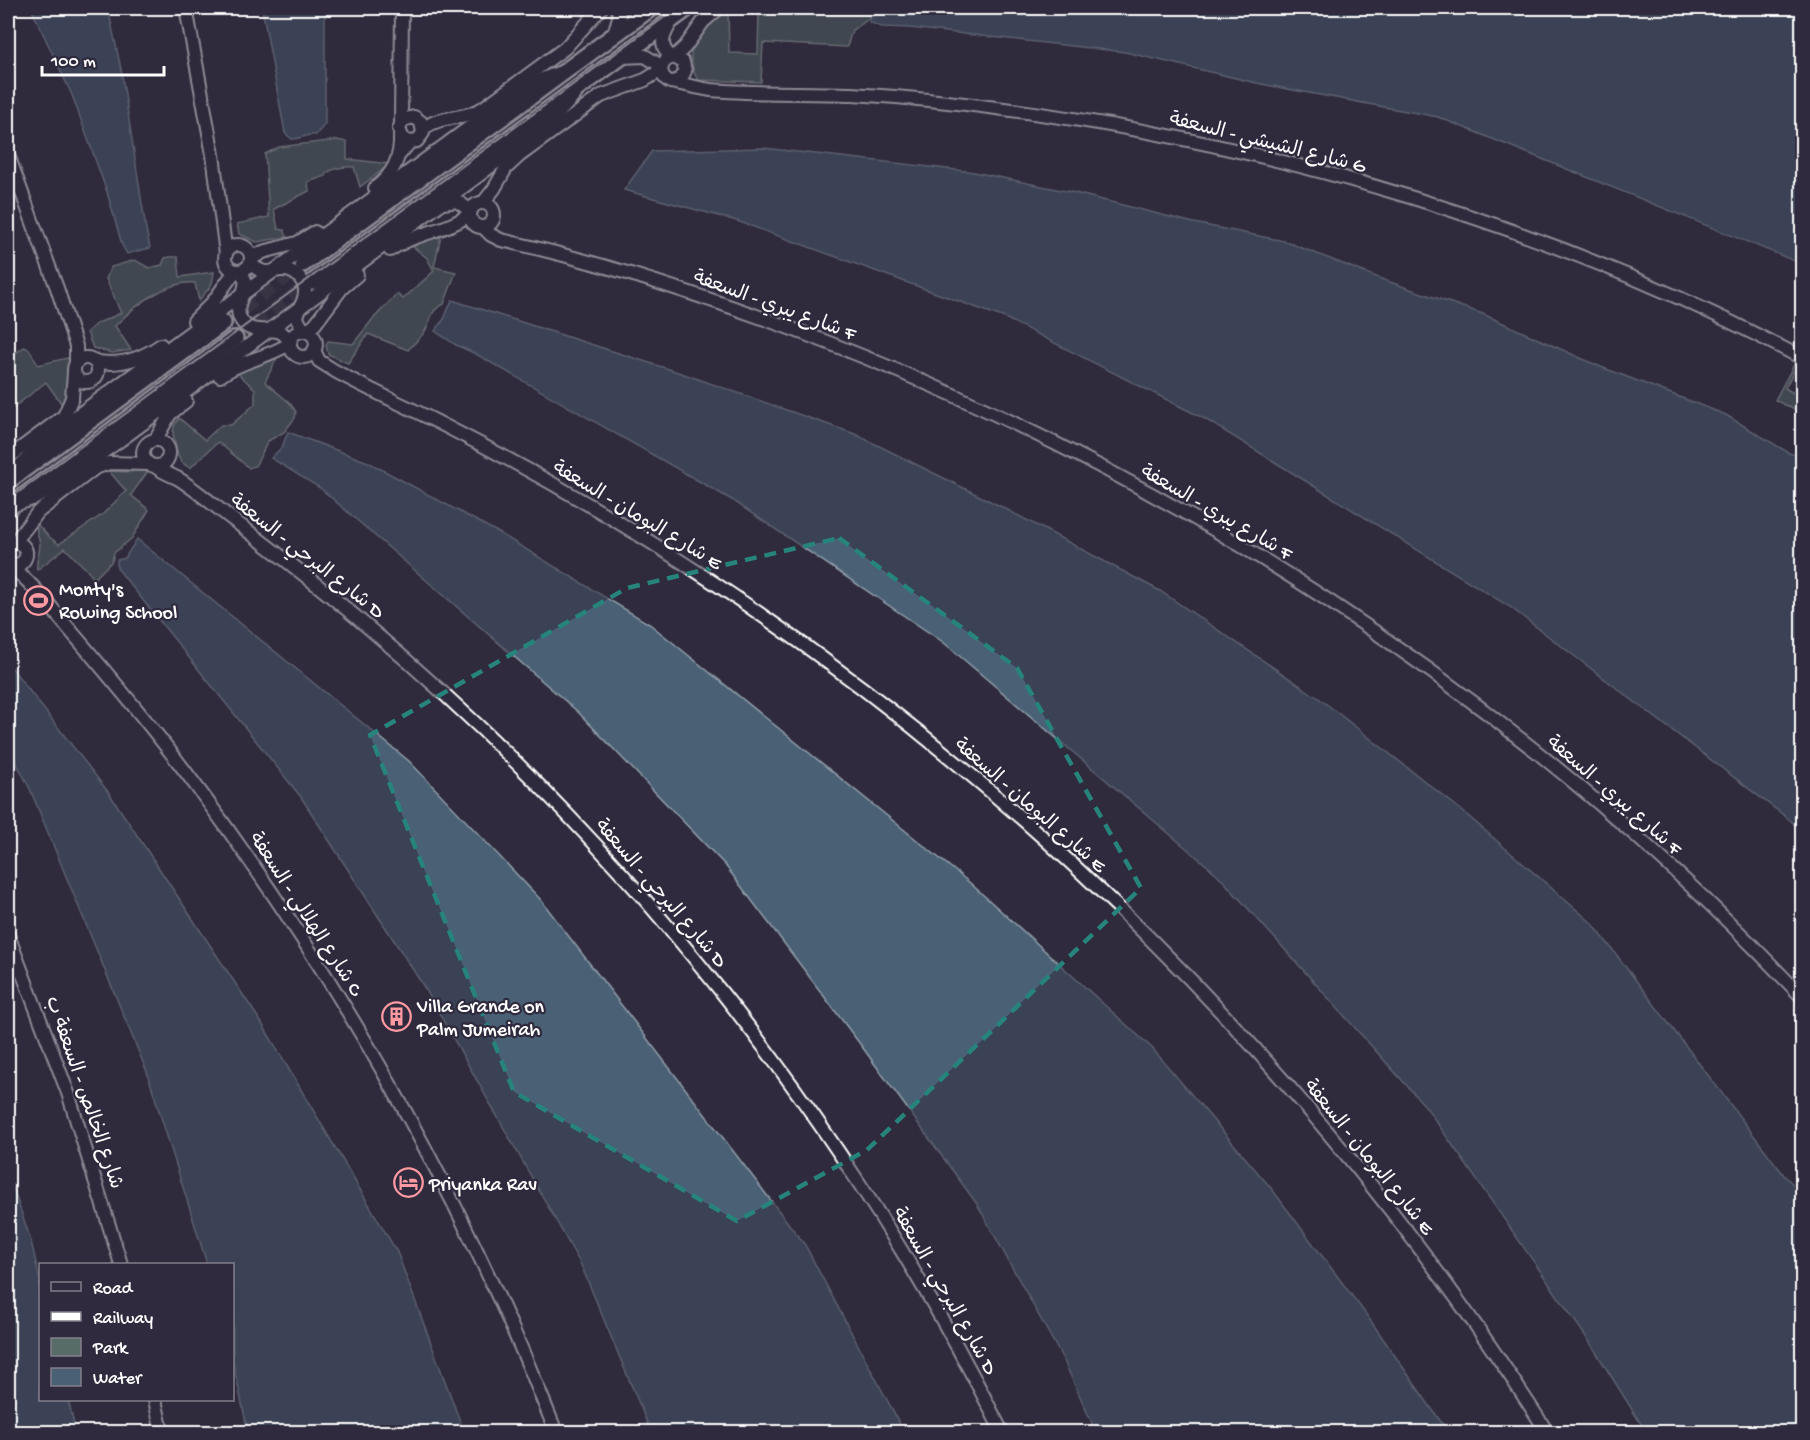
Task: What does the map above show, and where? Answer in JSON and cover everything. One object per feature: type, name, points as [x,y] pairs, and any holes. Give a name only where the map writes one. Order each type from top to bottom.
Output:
[{"type":"main road","points":[[303,264],[651,8]]},
{"type":"main road","points":[[313,282],[688,8]]},
{"type":"main road","points":[[8,480],[223,323]]},
{"type":"main road","points":[[8,508],[235,339]]},
{"type":"street","points":[[186,8],[204,103],[222,225],[232,265],[246,281],[238,309],[241,321],[250,329],[267,331]]},
{"type":"street","points":[[402,8],[401,123],[399,129],[408,140],[421,147],[426,160]]},
{"type":"street","points":[[401,123],[407,118],[420,123],[469,115],[483,108],[565,48],[576,38],[593,13],[601,8]]},
{"type":"street","points":[[614,35],[619,17],[618,8]]},
{"type":"street","points":[[15,545],[24,534],[28,522],[38,512],[96,468],[110,463],[132,462],[154,452],[167,419],[178,407],[233,367],[271,353],[293,349],[307,356],[309,337],[320,317],[335,295],[349,281],[389,251],[415,236],[481,215],[506,168],[514,159],[586,106],[609,92],[645,80],[661,68],[665,60],[682,51],[702,22],[719,8]]},
{"type":"street","points":[[674,17],[662,40],[665,51],[681,60],[699,87]]},
{"type":"street","points":[[620,57],[645,56],[661,68],[663,76],[670,82],[679,81],[685,69],[691,38]]},
{"type":"street","points":[[8,480],[44,442],[95,402],[528,86],[542,78],[566,71]]},
{"type":"street","name":"شارع الشيشي - السعفة G","points":[[645,80],[713,90],[853,94],[1000,108],[1111,125],[1256,155],[1411,199],[1551,246],[1642,283],[1798,356]]},
{"type":"street","points":[[8,508],[43,494],[299,309],[553,119],[585,82]]},
{"type":"street","points":[[401,95],[406,107],[432,140],[449,143]]},
{"type":"street","points":[[8,458],[59,420],[68,410],[82,358],[95,366],[136,359],[159,347],[201,315],[222,289],[232,265],[230,248],[246,254],[297,243],[385,180],[393,170],[408,140],[422,136],[420,123]]},
{"type":"street","points":[[8,155],[39,236],[74,341],[79,375],[94,390],[95,402]]},
{"type":"street","points":[[474,179],[470,191],[481,215]]},
{"type":"street","name":"شارع يبري - السعفة F","points":[[436,206],[453,201],[461,203],[481,215],[495,238],[598,265],[696,295],[880,363],[1030,431],[1208,526],[1376,633],[1518,738],[1653,851],[1803,997]]},
{"type":"street","points":[[222,225],[228,237],[262,271],[288,270],[302,281],[306,292],[297,318],[309,337]]},
{"type":"street","points":[[232,265],[246,269],[246,254]]},
{"type":"street","name":"شارع البومان - السعفة E","points":[[267,331],[282,332],[293,349],[319,368],[341,375]]},
{"type":"street","points":[[293,349],[296,332],[309,337]]},
{"type":"street","name":"شارع البومان - السعفة E","points":[[309,337],[320,361],[341,375],[437,422],[602,513],[702,576],[800,642],[941,750],[1031,827],[1118,907],[1177,966],[1242,1034],[1312,1114],[1430,1262],[1499,1359],[1547,1432]]},
{"type":"street","points":[[74,341],[109,384],[120,385]]},
{"type":"street","points":[[79,375],[92,380],[95,366]]},
{"type":"street","points":[[148,419],[145,428],[154,452]]},
{"type":"street","points":[[119,441],[132,441],[154,452]]},
{"type":"street","name":"شارع البرحي - السعفة D","points":[[154,452],[176,478],[330,596],[444,694],[553,798],[655,910],[750,1027],[837,1149],[918,1277],[1002,1432]]},
{"type":"street","points":[[9,565],[19,565],[15,545]]},
{"type":"street","points":[[15,545],[29,583]]},
{"type":"street","name":"شارع الهلالي - السعفة C","points":[[9,565],[29,583],[115,682],[188,775],[258,872],[324,972],[385,1074],[447,1190],[494,1286],[556,1432]]},
{"type":"street","name":"شارع الخالص - السعفة ب","points":[[8,935],[68,1093],[121,1263]]},
{"type":"street","points":[[155,1401],[162,1432]]},
{"type":"highlighted area","points":[[839,538],[1017,668],[1141,888],[867,1150],[737,1221],[514,1092],[370,735],[627,588]]},
{"type":"green space","points":[[728,8],[729,53],[758,54],[759,8],[787,10],[790,8],[881,8],[852,30],[847,47],[763,43],[761,82],[699,80],[692,63],[693,45],[701,31]]},
{"type":"green space","points":[[337,140],[347,142],[347,159],[390,164],[360,187],[354,167],[336,169],[326,173],[326,176],[308,182],[309,191],[274,209],[278,229],[284,230],[287,237],[257,242],[239,234],[237,224],[269,217],[265,154],[279,147]]},
{"type":"green space","points":[[441,236],[434,267],[456,272],[444,304],[433,313],[419,339],[408,350],[368,334],[348,363],[328,354],[326,345],[328,341],[353,344],[397,294],[403,299],[434,271],[427,258],[411,245]]},
{"type":"green space","points":[[178,257],[180,277],[214,272],[210,286],[199,301],[195,283],[184,283],[162,290],[141,303],[115,326],[131,350],[112,353],[93,348],[87,332],[96,324],[121,313],[106,279],[111,267],[135,260],[149,268],[162,265],[165,258]]},
{"type":"green space","points":[[24,347],[29,349],[38,365],[67,358],[70,361],[73,382],[63,406],[46,382],[8,412],[8,353],[17,352]]},
{"type":"green space","points":[[277,358],[265,382],[290,403],[296,412],[295,418],[284,432],[268,441],[255,466],[249,468],[218,442],[190,468],[181,462],[173,434],[174,426],[179,418],[205,440],[221,425],[231,425],[255,404],[255,389],[237,373]]},
{"type":"green space","points":[[1797,359],[1800,360],[1785,388],[1793,393],[1794,390],[1802,394],[1802,414],[1775,400]]},
{"type":"green space","points":[[142,468],[148,471],[131,495],[149,510],[132,538],[114,553],[112,561],[94,579],[65,548],[37,570],[40,544],[37,524],[59,544],[103,514],[126,491],[109,471],[131,472]]},
{"type":"water","points":[[31,8],[108,8],[121,69],[150,248],[127,254],[122,245],[107,192],[72,95]]},
{"type":"water","points":[[262,8],[325,8],[325,124],[316,135],[292,139],[285,133]]},
{"type":"water","points":[[886,8],[1802,8],[1802,264],[1438,117],[1261,84],[1125,52],[910,28],[882,27],[869,22],[871,17]]},
{"type":"water","points":[[763,148],[974,172],[1071,192],[1194,223],[1284,241],[1384,280],[1483,314],[1596,365],[1726,415],[1789,453],[1802,456],[1802,832],[1790,820],[1510,607],[1205,419],[1005,318],[737,221],[624,190],[652,151]]},
{"type":"water","points":[[452,300],[681,373],[855,434],[1002,507],[1160,591],[1320,699],[1460,809],[1593,924],[1784,1175],[1802,1194],[1802,1432],[1646,1432],[1591,1344],[1426,1107],[1218,875],[943,642],[732,500],[435,331],[444,319]]},
{"type":"water","points":[[288,432],[368,462],[499,533],[651,625],[970,883],[1152,1048],[1271,1188],[1368,1317],[1448,1432],[1096,1432],[1064,1361],[977,1204],[725,865],[578,712],[320,488],[271,458],[282,447]]},
{"type":"water","points":[[137,539],[409,761],[541,900],[805,1245],[904,1432],[651,1432],[581,1265],[426,990],[301,797],[117,568],[117,560],[125,558]]},
{"type":"water","points":[[11,667],[109,793],[261,1022],[397,1252],[464,1432],[248,1432],[234,1367],[234,1263],[207,1263],[147,1072],[30,789],[8,746],[8,670]]},
{"type":"water","points":[[8,1173],[31,1241],[39,1277],[39,1401],[68,1401],[76,1432],[8,1432]]},
{"type":"tunnel","points":[[223,323],[303,264]]},
{"type":"tunnel","points":[[235,339],[313,282]]},
{"type":"railway","points":[[8,500],[677,8]]},
{"type":"place","name":"Monty's Rowing School","points":[[38,600]]},
{"type":"place","name":"Villa Grande on Palm Jumeirah","points":[[396,1016]]},
{"type":"place","name":"Priyanka Rav","points":[[408,1183]]}]
